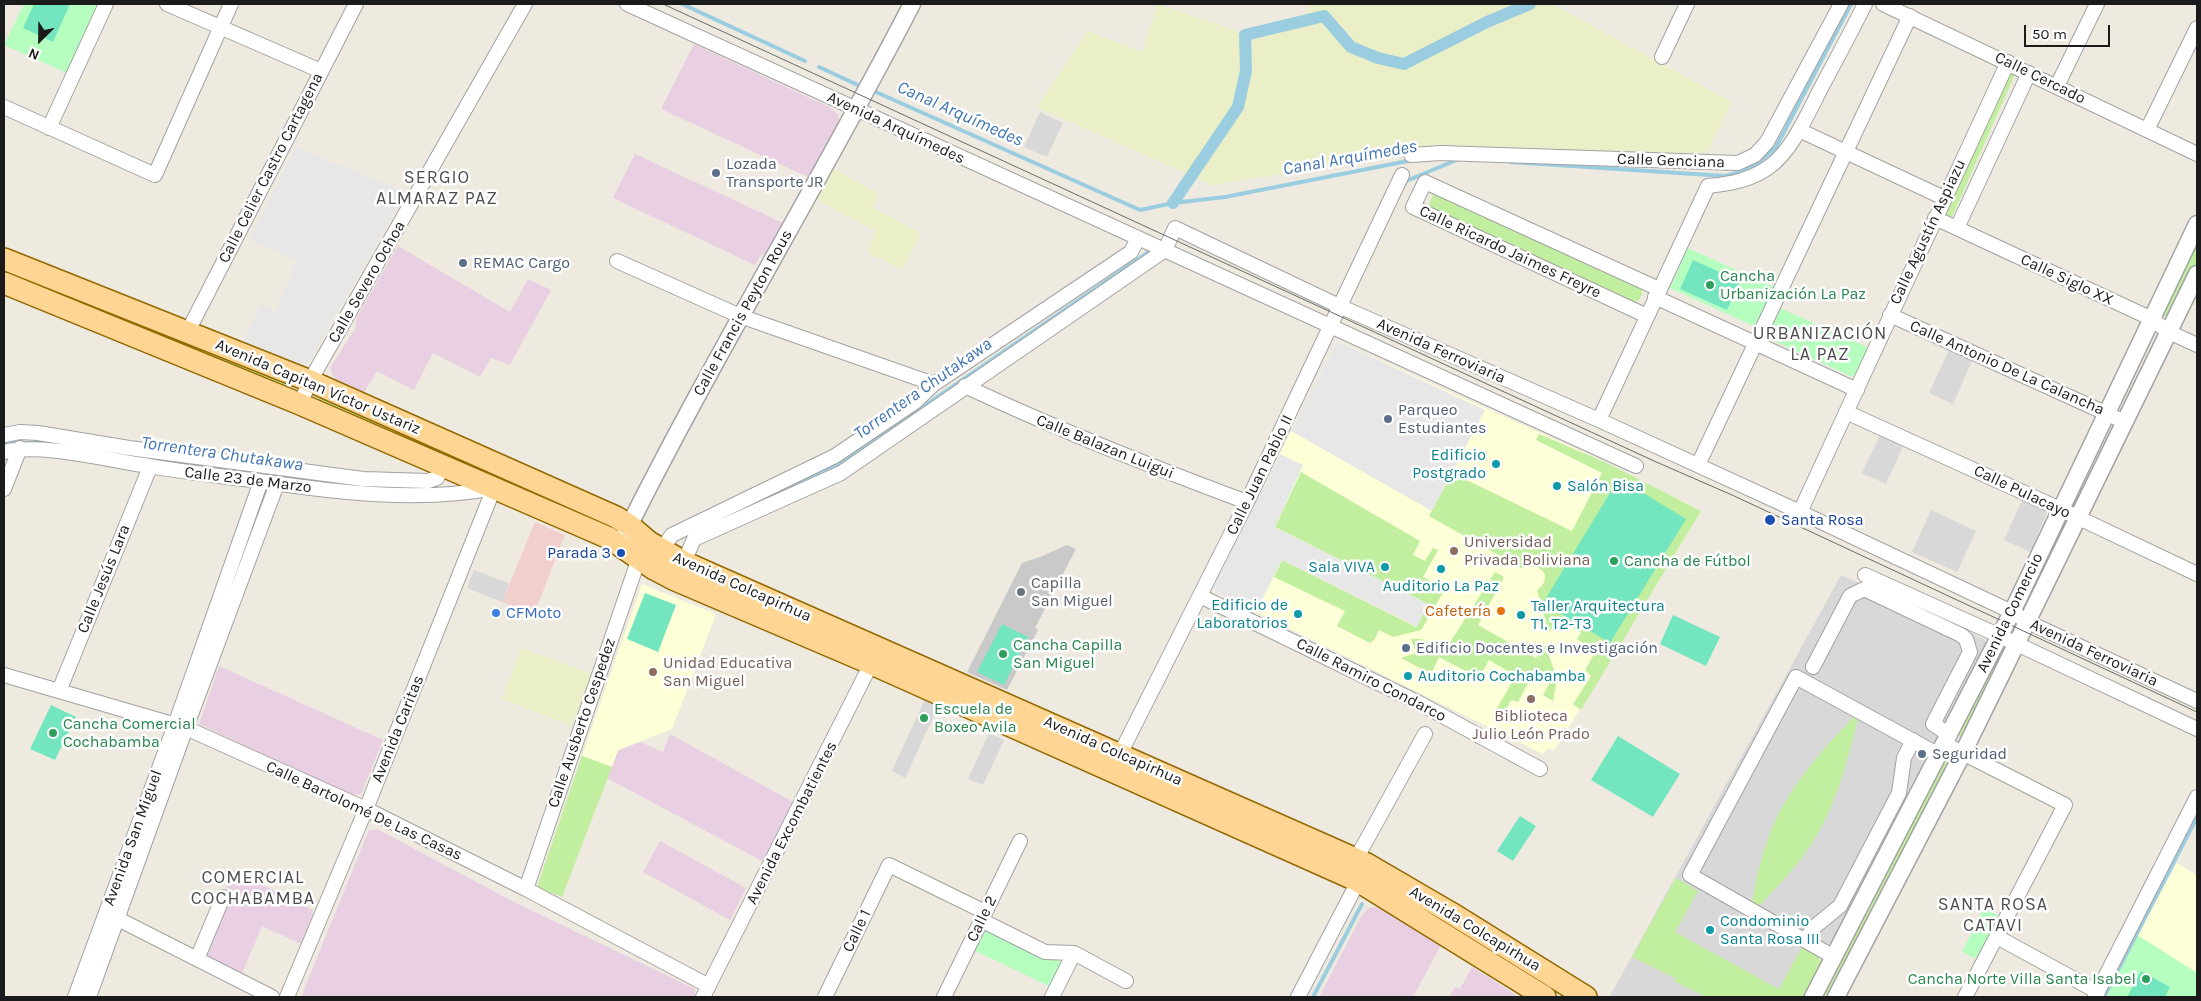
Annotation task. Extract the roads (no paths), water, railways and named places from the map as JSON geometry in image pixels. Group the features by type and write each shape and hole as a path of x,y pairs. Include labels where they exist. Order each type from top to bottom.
{"main road":[{"name":"Avenida Capitan Víctor Ustariz","path":"4,259 310,382 616,517 629,525"},
{"name":"Avenida Capitan Víctor Ustariz","path":"4,283 300,404 620,544"},
{"name":"Avenida Colcapirhua","path":"629,525 645,540 661,550 876,656 1360,868 1451,913 1586,997"},
{"name":"Avenida Colcapirhua","path":"620,544 673,579 876,656"},
{"name":"Avenida Colcapirhua","path":"1360,868 1545,997"}],"street":[{"path":"49,128 106,4"},
{"path":"167,4 321,71"},
{"path":"4,107 155,176 231,4"},
{"name":"Calle Celier Castro Cartagena","path":"187,332 356,4"},
{"name":"Calle Severo Ochoa","path":"300,404 310,382 525,4"},
{"name":"Avenida Arquímedes","path":"627,4 1165,250"},
{"name":"Calle Francis Peyton Rous","path":"620,544 740,316 857,110 869,83 912,4"},
{"path":"1662,57 1688,4"},
{"name":"Calle Genciana","path":"1411,155 1441,153 1738,163 1755,155 1767,142 1841,4"},
{"name":"Calle Genciana","path":"1657,293 1708,186 1731,184 1753,177 1770,167 1783,154 1799,130 1866,4"},
{"name":"Calle Cercado","path":"1883,4 2008,62 2197,154"},
{"path":"2057,86 2095,4"},
{"path":"1698,465 1754,342 1910,16"},
{"path":"2147,130 2197,28"},
{"name":"Calle Agustín Aspiazu","path":"1800,512 2008,62"},
{"name":"Calle Agustín Aspiazu","path":"1956,228 2029,73"},
{"path":"1799,130 1944,198"},
{"name":"Calle Juan Pablo II","path":"1115,762 1247,502 1402,175"},
{"name":"Calle Ricardo Jaimes Freyre","path":"1647,316 1413,207 1425,182 1657,293"},
{"name":"Calle Siglo XX","path":"1935,218 2150,318 2169,332 2197,345"},
{"name":"Avenida Comercio","path":"1813,997 1945,745 2012,612 2150,318 2197,224"},
{"name":"Avenida Ferroviaria","path":"1636,466 1165,250 1175,228 1339,306 1599,420 1800,512 2197,701"},
{"path":"661,550 672,534 835,456 914,402 934,384 1131,252 1138,238"},
{"path":"684,562 694,539 841,473 1165,250"},
{"path":"617,261 740,316 934,384"},
{"name":"Avenida Comercio","path":"1836,997 1963,753 2197,274"},
{"path":"1599,420 1657,293 1754,342 1857,390"},
{"name":"Calle Antonio De La Calancha","path":"1890,314 2125,422"},
{"name":"Calle Balazan Luigui","path":"965,386 1044,424 1111,452 1247,502"},
{"name":"Calle Pulacayo","path":"1846,412 2060,509 2197,574"},
{"path":"4,435 20,432 38,433 129,448 363,479 428,481 437,478 444,466"},
{"path":"4,489 20,448"},
{"name":"Calle 23 de Marzo","path":"4,452 20,448 44,450 150,467 360,494 464,494 494,488"},
{"name":"Calle Jesús Lara","path":"59,691 150,467"},
{"name":"Avenida San Miguel","path":"89,997 118,919 261,482"},
{"name":"Avenida San Miguel","path":"75,997 277,484"},
{"name":"Avenida Caritas","path":"287,997 366,809 494,488"},
{"name":"Calle Ausberto Cespedez","path":"526,889 639,558"},
{"name":"Avenida Ferroviaria","path":"1865,575 2197,729"},
{"path":"1812,667 1850,596 1864,588 1961,635 1966,640 1970,652 1933,724 1945,745"},
{"name":"Calle Ramiro Condarco","path":"1200,596 1419,703 1540,769"},
{"name":"Avenida Excombatientes","path":"706,992 876,656"},
{"name":"Calle Bartolomé De Las Casas","path":"4,675 180,727 366,809 526,889 706,992"},
{"path":"1834,957 1690,875 1796,677 1913,740 1945,745 2065,805 1965,997"},
{"path":"1298,997 1425,734"},
{"path":"1806,940 1813,928 1840,906 1845,897 1899,794 1904,758 1913,740"},
{"path":"1997,937 2097,994 2197,797"},
{"name":"Calle 2","path":"944,997 1020,841"},
{"name":"Calle 1","path":"825,997 889,865 983,916"},
{"path":"197,959 223,897"},
{"path":"983,916 1045,952 1074,953 1126,981"},
{"path":"118,919 272,997"},
{"path":"1052,997 1074,953"}],"waterway":[{"name":"Canal Arquímedes","path":"682,4 805,61"},
{"path":"1173,203 1238,107 1246,71 1245,35 1324,16 1351,47 1378,58 1404,64 1487,22 1530,4"},
{"name":"Canal Arquímedes","path":"1510,162 1725,176 1747,169 1759,162 1776,147 1851,4"},
{"name":"Canal Arquímedes","path":"819,67 860,86"},
{"name":"Canal Arquímedes","path":"876,92 1140,210 1173,203 1225,197 1413,160"},
{"path":"1405,184 1406,181 1459,159"},
{"name":"Torrentera Chutakawa","path":"726,516 840,464 1146,254 1152,247"},
{"name":"Torrentera Chutakawa","path":"4,443 39,443"},
{"name":"Torrentera Chutakawa","path":"142,458 229,470"},
{"name":"Torrentera Chutakawa","path":"286,478 364,486 386,486"},
{"name":"Torrentera Chutakawa","path":"428,487 436,487"},
{"path":"2104,997 2197,817"},
{"path":"1313,997 1362,904"}],"tram line":[{"path":"663,4 1654,461 1732,495 2197,712"}],"place":[{"name":"Lozada Transporte JR","path":"716,173"},
{"name":"REMAC Cargo","path":"463,263"},
{"name":"Cancha Urbanización La Paz","path":"1710,285"},
{"name":"Parqueo Estudiantes","path":"1388,419"},
{"name":"Edificio Postgrado","path":"1496,464"},
{"name":"Salón Bisa","path":"1557,486"},
{"name":"Santa Rosa","path":"1770,520"},
{"name":"Universidad Privada Boliviana","path":"1454,551"},
{"name":"Parada 3","path":"621,553"},
{"name":"Cancha de Fútbol","path":"1614,561"},
{"name":"Sala VIVA","path":"1385,567"},
{"name":"Auditorio La Paz","path":"1441,569"},
{"name":"Capilla San Miguel","path":"1021,592"},
{"name":"Cafetería","path":"1501,611"},
{"name":"CFMoto","path":"496,613"},
{"name":"Edificio de Laboratorios","path":"1298,614"},
{"name":"Taller Arquitectura T1, T2-T3","path":"1521,615"},
{"name":"Edificio Docentes e Investigación","path":"1406,648"},
{"name":"Cancha Capilla San Miguel","path":"1003,654"},
{"name":"Unidad Educativa San Miguel","path":"653,672"},
{"name":"Auditorio Cochabamba","path":"1408,676"},
{"name":"Biblioteca Julio León Prado","path":"1531,699"},
{"name":"Escuela de Boxeo Avila","path":"924,718"},
{"name":"Cancha Comercial Cochabamba","path":"53,733"},
{"name":"Seguridad","path":"1922,754"},
{"name":"Condominio Santa Rosa III","path":"1710,930"},
{"name":"Cancha Norte Villa Santa Isabel","path":"2146,979"}],"district":[{"name":"SERGIO ALMARAZ PAZ","path":"437,188"},
{"name":"URBANIZACIÓN LA PAZ","path":"1820,344"},
{"name":"COMERCIAL COCHABAMBA","path":"253,888"},
{"name":"SANTA ROSA CATAVI","path":"1993,915"}]}
